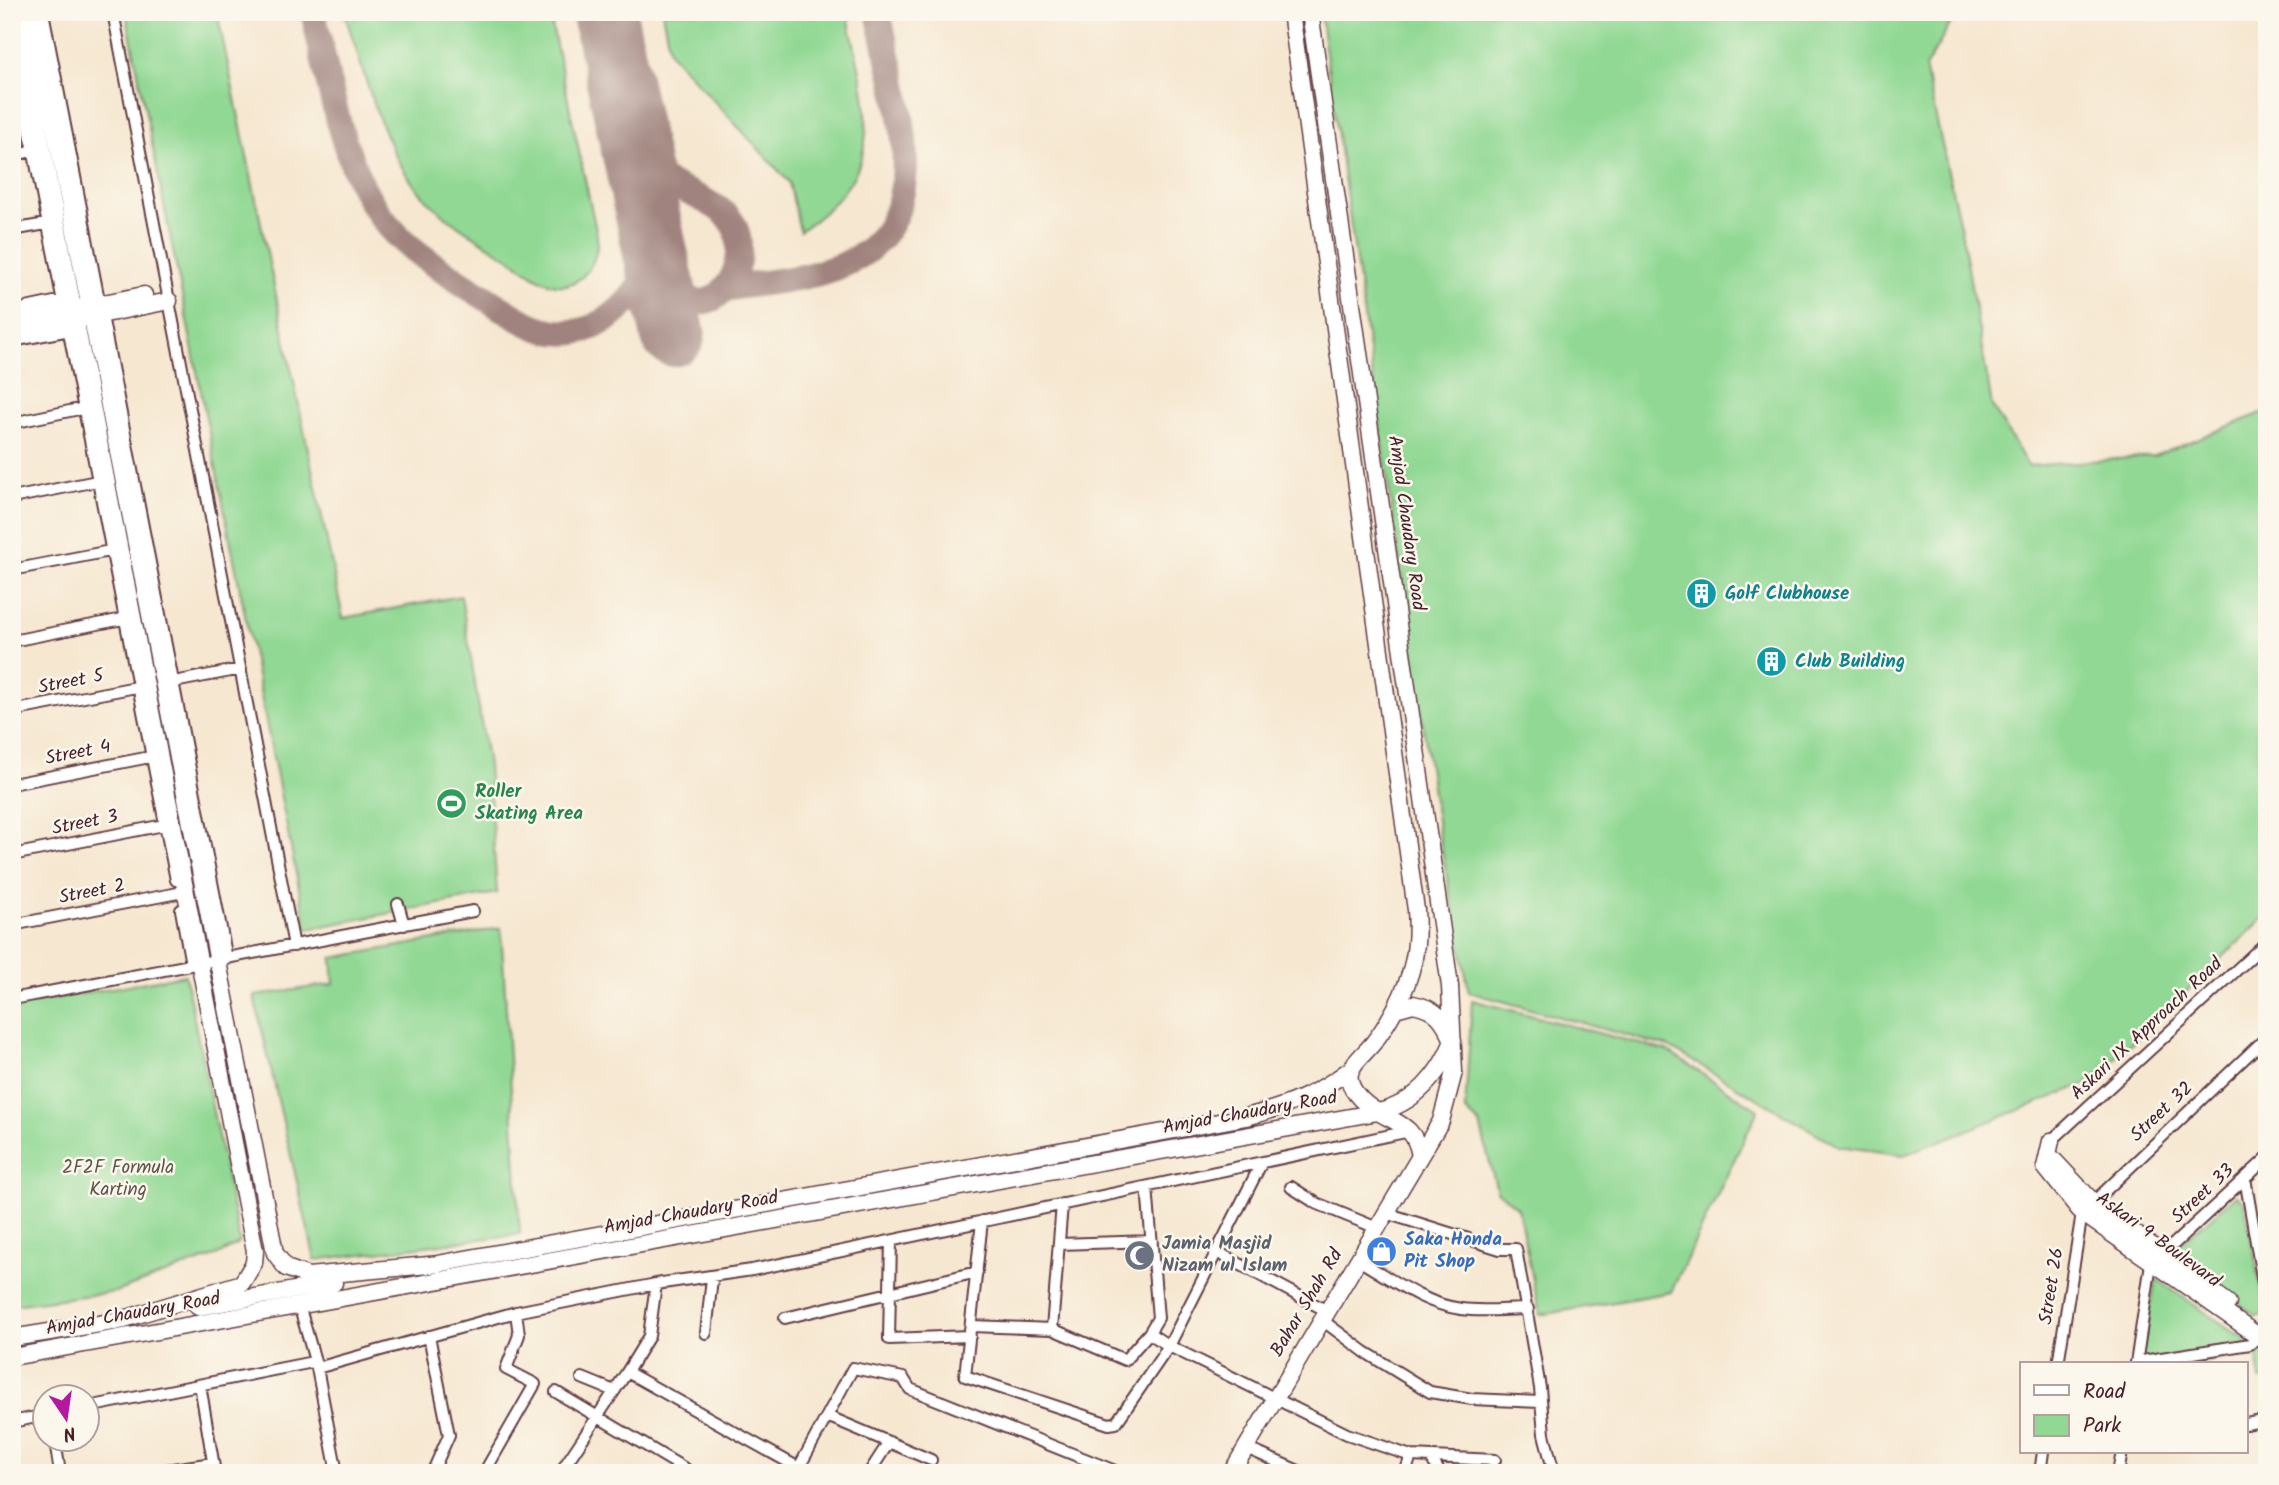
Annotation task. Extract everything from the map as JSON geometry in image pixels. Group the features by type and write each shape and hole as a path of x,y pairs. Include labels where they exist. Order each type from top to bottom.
{"main road":[{"path":"16,12 222,960 275,1253 279,1261 295,1274 308,1276 440,1264"},
{"path":"32,12 196,963 255,1251 254,1263 242,1283 114,1322"},
{"path":"1291,12 1418,936 1415,962 1395,1009 1377,1038 1352,1068 1350,1076 1355,1092 1368,1106 1410,1130 1417,1140 1420,1156"},
{"name":"Amjad Chaudary Road","path":"1310,12 1450,986 1454,1072 1441,1121 1420,1156"},
{"path":"12,321 82,312 168,296"},
{"path":"12,333 82,312"},
{"path":"1378,1112 1398,1106 1423,1088 1439,1069 1453,1041 1440,1016 1429,1007 1413,1004 1395,1009"},
{"name":"Amjad Chaudary Road","path":"12,1338 440,1264 1246,1117 1289,1106 1309,1097 1352,1068"},
{"name":"Amjad Chaudary Road","path":"12,1359 1378,1112"},
{"name":"Askari 9 Boulevard","path":"2050,1148 2045,1167 2087,1207 2264,1333"},
{"name":"Bahar Shah Rd","path":"1231,1473 1420,1156"}],"street":[{"path":"43,12 82,312 84,408 150,757 196,963"},
{"path":"113,12 294,946"},
{"path":"12,41 16,83 33,151 46,224 82,312 174,682 222,960"},
{"path":"12,155 33,151"},
{"path":"12,230 46,224"},
{"path":"12,310 82,312"},
{"path":"12,341 82,312"},
{"path":"12,423 84,408"},
{"path":"12,498 97,481"},
{"path":"12,570 110,551"},
{"path":"12,641 123,619"},
{"path":"174,682 241,669"},
{"name":"Street 5","path":"12,711 136,687"},
{"name":"Street 4","path":"12,784 150,757"},
{"name":"Street 3","path":"12,855 164,825"},
{"name":"Street 2","path":"12,925 178,892"},
{"path":"398,904 404,925"},
{"path":"12,999 473,911"},
{"name":"Askari IX Approach Road","path":"2050,1148 2267,942"},
{"name":"Street 32","path":"2087,1207 2267,1037"},
{"path":"102,1404 315,1365 516,1312 656,1284 712,1278 1261,1164 1410,1130"},
{"name":"Street 33","path":"2157,1259 2267,1158"},
{"path":"982,1221 965,1376 1109,1424 1116,1423 1123,1417 1169,1346 1261,1164"},
{"path":"2245,1178 2267,1306"},
{"path":"891,1241 889,1339 970,1331 1052,1329 1125,1360 1158,1318 1147,1187"},
{"path":"1291,1187 1317,1203 1500,1249 1516,1249 1528,1309 1544,1434 1554,1473"},
{"path":"1052,1329 1062,1204"},
{"name":"Street 26","path":"2057,1362 2087,1207"},
{"path":"1059,1244 1152,1241"},
{"path":"1217,1252 1324,1316 1365,1352 1430,1392 1472,1399 1541,1402"},
{"path":"2136,1362 2157,1259"},
{"path":"1358,1260 1424,1298 1443,1305 1462,1309 1528,1309"},
{"path":"785,1318 977,1272"},
{"path":"706,1333 712,1278"},
{"path":"560,1473 649,1336 653,1324 656,1284"},
{"path":"299,1305 315,1365 337,1473"},
{"path":"484,1473 535,1384 506,1369 519,1335 516,1312"},
{"path":"1149,1332 1169,1346 1347,1434 1411,1455 1495,1460"},
{"path":"2142,1362 2250,1344 2264,1333"},
{"path":"429,1336 449,1435 432,1473"},
{"path":"626,1372 797,1470 853,1368 903,1378 909,1389 1120,1473"},
{"path":"582,1378 614,1391"},
{"path":"146,1473 214,1468 200,1385"},
{"path":"556,1392 692,1473"},
{"path":"827,1416 931,1460"},
{"path":"12,1422 32,1418"},
{"path":"2248,1424 2267,1420"},
{"path":"869,1473 889,1442"},
{"path":"1246,1448 1303,1473"},
{"path":"57,1454 60,1473"},
{"path":"2040,1473 2043,1454"},
{"path":"2118,1473 2122,1454"},
{"path":"1405,1473 1411,1455"},
{"path":"1431,1458 1440,1473"}],"green space":[{"path":"126,12 217,12 343,618 461,596 488,765 497,893 307,929"},
{"path":"344,12 549,12 597,235 592,264 580,279 562,285 540,280 459,226 424,197 402,167 381,124"},
{"path":"662,12 847,12 865,106 866,134 861,159 849,184 830,207 800,231 789,182 670,53"},
{"path":"1320,12 1957,12 1925,68 1963,239 1992,406 2028,466 2154,456 2267,411 2267,915 2091,1082 1904,1155 1838,1146 1669,1047 1469,992 1439,835"},
{"path":"501,928 520,1234 315,1260 254,996 334,984 332,958"},
{"name":"2F2F Formula Karting","path":"185,975 240,1243 218,1255 115,1292 12,1305 12,1006"},
{"path":"1472,1000 1667,1051 1758,1110 1671,1292 1540,1315 1518,1208 1497,1191 1480,1124 1465,1110"},
{"path":"2236,1195 2244,1202 2266,1313 2256,1316 2177,1259 2175,1249"},
{"path":"2156,1279 2267,1354 2267,1379 2261,1380 2256,1352 2207,1362 2140,1362"}],"taxiway":[{"path":"313,12 335,111 361,183 382,218 428,261 527,323 549,331 570,333 588,329 621,308 646,276 656,257"},
{"path":"724,289 801,277 845,264 875,244 894,217 903,186 905,151 901,115 878,12"},
{"path":"635,156 641,168 651,175 723,212 734,225 739,240 739,257 726,287 716,297 703,302 689,299 679,291 656,257"}],"runway":[{"path":"604,12 673,334"}],"place":[{"name":"Golf Clubhouse","path":"1702,594"},
{"name":"Club Building","path":"1772,662"},
{"name":"Roller Skating Area","path":"452,803"},
{"name":"Saka Honda Pit Shop","path":"1381,1251"},
{"name":"Jamia Masjid Nizam ul Islam","path":"1139,1255"}]}
